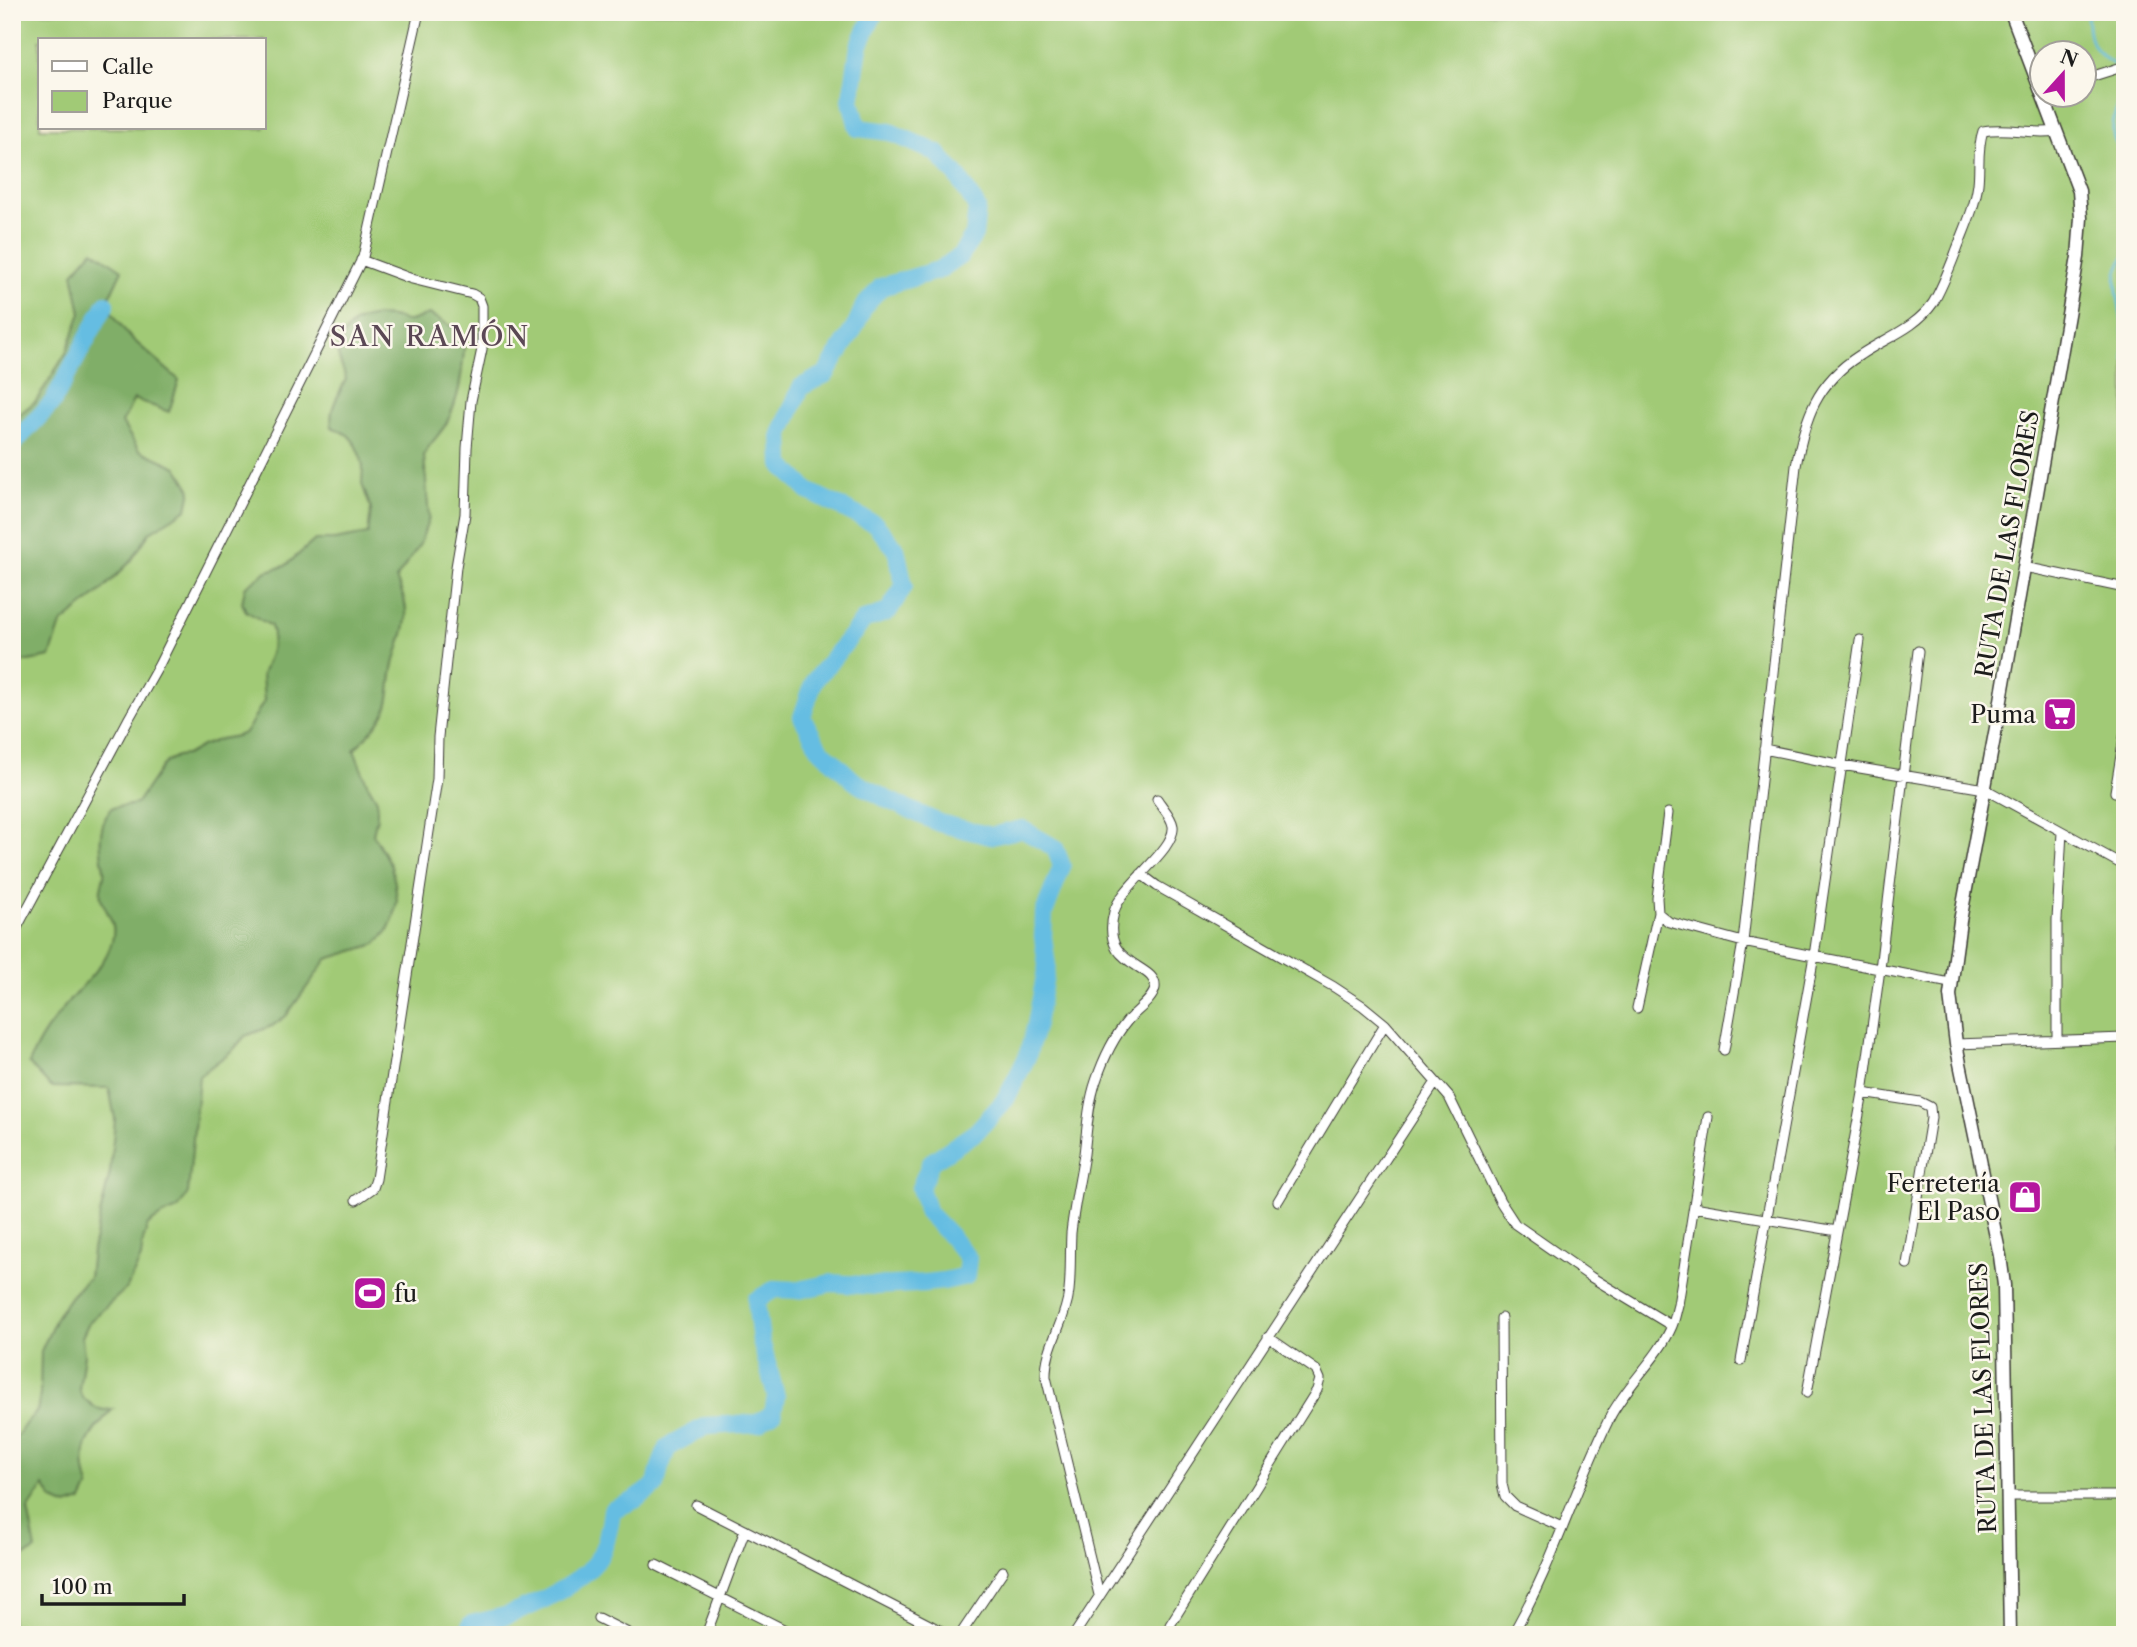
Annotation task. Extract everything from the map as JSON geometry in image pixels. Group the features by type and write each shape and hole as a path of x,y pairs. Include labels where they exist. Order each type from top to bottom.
{"main road":[{"name":"RUTA DE LAS FLORES","path":"2011,12 2028,57"},
{"name":"RUTA DE LAS FLORES","path":"2010,1635 2004,1285 1956,1044 1950,983 2078,257 2081,218 2079,191 2047,108"}],"street":[{"path":"12,937 159,666 361,260 419,12"},
{"path":"2098,75 2125,66"},
{"path":"1724,1050 1743,942 1802,432 1815,401 1830,380 1859,355 1901,333 1932,304 1974,204 1983,131 2056,131"},
{"path":"356,1200 373,1188 376,1179 437,779 438,737 456,567 465,514 471,401 482,349 482,306 479,298 412,279 361,260"},
{"path":"2024,566 2125,588"},
{"path":"1741,1362 1814,956 1860,640"},
{"path":"1807,1393 1863,1093 1918,651"},
{"path":"2115,792 2125,731"},
{"path":"1764,749 1985,789 2125,866"},
{"path":"1099,1595 1046,1377 1045,1363 1063,1319 1069,1293 1073,1222 1085,1131 1095,1083 1106,1055 1128,1021 1153,994 1156,986 1148,972 1120,954 1113,939 1112,925 1115,909 1125,892 1168,843 1174,829 1173,822 1157,799"},
{"path":"1637,1007 1658,913 1657,898 1668,813"},
{"path":"2057,1040 2057,920 2062,832"},
{"path":"1141,874 1157,886 1334,987 1385,1024 1449,1097 1500,1201 1515,1224 1591,1277 1672,1326"},
{"path":"1658,913 1669,922 1743,942 1950,983"},
{"path":"1278,1201 1385,1024"},
{"path":"1956,1044 2125,1038"},
{"path":"1074,1635 1436,1082"},
{"path":"1863,1093 1920,1102 1930,1107 1931,1118 1907,1264"},
{"path":"1513,1635 1532,1602 1609,1418 1672,1326 1678,1305 1708,1117"},
{"path":"1694,1207 1837,1231"},
{"path":"1500,1318 1502,1484 1506,1496 1515,1506 1562,1527"},
{"path":"1170,1625 1317,1390 1320,1380 1315,1370 1268,1337"},
{"path":"2009,1496 2125,1496"},
{"path":"696,1505 949,1635"},
{"path":"706,1635 744,1530"},
{"path":"656,1565 795,1635"},
{"path":"960,1635 1003,1571"},
{"path":"598,1618 632,1635"}],"green space":[{"path":"12,12 2125,12 2125,1635 12,1635"},
{"path":"93,250 122,270 106,304 129,336 179,380 169,412 134,399 122,423 139,450 177,467 191,490 187,509 150,532 131,561 102,590 61,624 50,657 12,664 12,420 36,401 66,353 81,313 73,273"},
{"path":"429,314 453,327 465,340 460,383 446,424 424,455 429,518 420,544 396,579 406,606 406,617 388,703 379,722 354,750 377,800 373,834 391,866 397,900 394,917 387,932 376,944 327,959 286,1016 272,1026 245,1036 234,1049 199,1076 188,1193 178,1209 148,1225 141,1258 127,1288 89,1322 82,1337 84,1355 79,1389 82,1397 96,1408 113,1409 91,1435 87,1444 84,1462 89,1486 82,1501 67,1506 53,1500 44,1486 28,1510 36,1550 12,1563 12,1444 37,1411 41,1351 57,1316 89,1277 92,1250 110,1172 115,1119 109,1088 51,1087 29,1064 46,1031 100,966 112,941 113,924 100,894 104,871 101,839 105,820 111,808 136,804 169,760 220,739 246,732 264,701 262,675 271,651 273,634 271,626 246,611 242,603 245,587 267,571 285,566 315,540 334,540 368,534 371,509 362,484 361,458 354,442 348,435 332,427 331,420 337,396 346,379 338,355 341,340 347,329 359,320 389,317 408,321"}],"waterway":[{"path":"466,1635 471,1624 531,1606 583,1575 599,1557 604,1546 612,1510 635,1500 656,1485 668,1447 706,1426 758,1423 773,1413 776,1396 761,1341 756,1300 775,1289 799,1290 831,1283 876,1286 915,1284 966,1276 968,1258 928,1213 920,1188 931,1162 976,1132 1006,1099 1027,1057 1036,1024 1047,966 1043,937 1044,913 1062,866 1055,848 1022,829 991,836 939,823 888,800 854,781 819,748 802,717 814,681 864,620 888,612 904,586 896,549 875,524 808,491 782,465 781,434 801,387 826,374 856,325 864,306 881,287 939,270 960,256 974,235 977,208 959,178 937,153 890,132 858,128 851,101 859,46 875,12"},
{"path":"2087,12 2092,42 2099,54 2113,64"},
{"path":"2122,74 2113,134 2125,155"},
{"path":"2125,256 2116,278 2125,359"},
{"path":"12,445 52,403 106,304"}],"place":[{"name":"Puma","path":"2060,714"},
{"name":"Ferretería El Paso","path":"2025,1197"},
{"name":"fu","path":"370,1293"}],"district":[{"name":"SAN RAMÓN","path":"430,336"}]}
